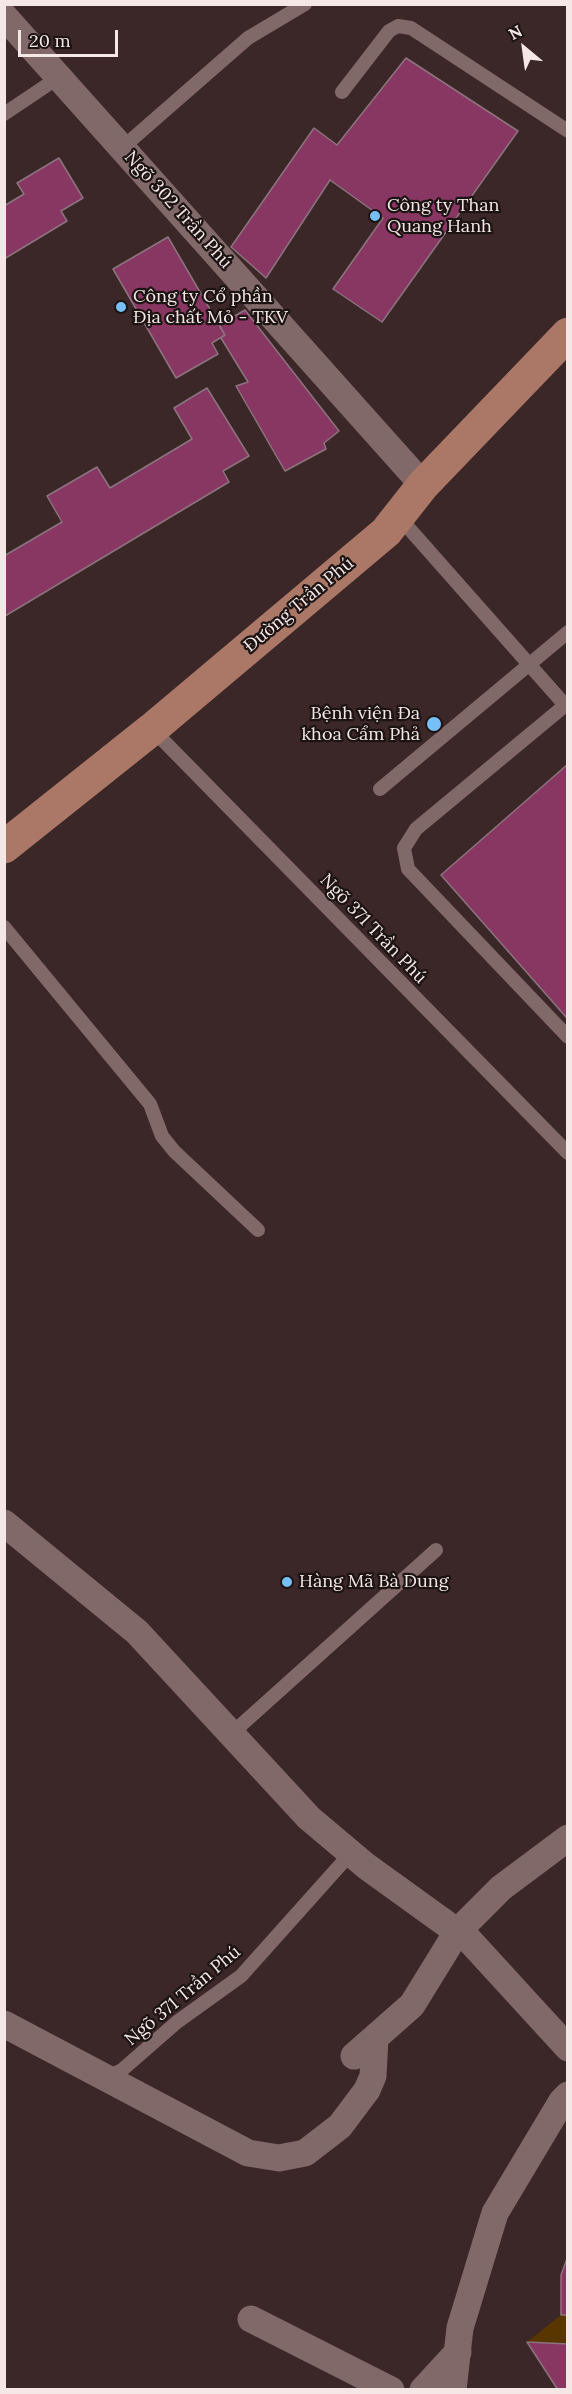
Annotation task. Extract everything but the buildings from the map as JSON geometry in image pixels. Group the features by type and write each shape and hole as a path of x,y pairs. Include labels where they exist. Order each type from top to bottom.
{"main road":[{"name":"Đường Trần Phú","path":"4,847 152,729 386,532 423,485 567,334"}],"street":[{"name":"Ngõ 302 Trần Phú","path":"4,16 423,485"},
{"path":"4,1523 137,1632 309,1818 351,1853 470,1941 567,2048"},
{"path":"354,2056 412,2005 457,1932 501,1888 567,1838"},
{"path":"4,2024 104,2079 248,2153 279,2158 305,2154 340,2126 367,2090 373,2076 375,2038"},
{"path":"453,2390 460,2328 495,2213 567,2095"},
{"path":"251,2319 391,2390"},
{"path":"423,2390 458,2352"}],"lane":[{"path":"122,147 248,38 305,4"},
{"path":"342,92 389,31 398,26 411,28 567,131"},
{"path":"4,114 59,77"},
{"path":"398,516 566,704 416,829 404,848 408,869 567,1037"},
{"path":"380,789 567,632"},
{"name":"Ngõ 371 Trần Phú","path":"152,729 567,1153"},
{"path":"4,927 150,1104 162,1136 174,1151 258,1230"},
{"path":"231,1735 435,1550"},
{"name":"Ngõ 371 Trần Phú","path":"104,2079 122,2070 177,2022 241,1976 351,1853"}],"shaded area":[{"path":"567,2256 567,2389 558,2389 527,2342 561,2315 561,2275"}],"place":[{"name":"Công ty Than Quang Hanh","path":"375,216"},
{"name":"Công ty Cổ phần Địa chất Mỏ - TKV","path":"121,307"},
{"name":"Bệnh viện Đa khoa Cẩm Phả","path":"434,724"},
{"name":"Hàng Mã Bà Dung","path":"287,1582"}]}
